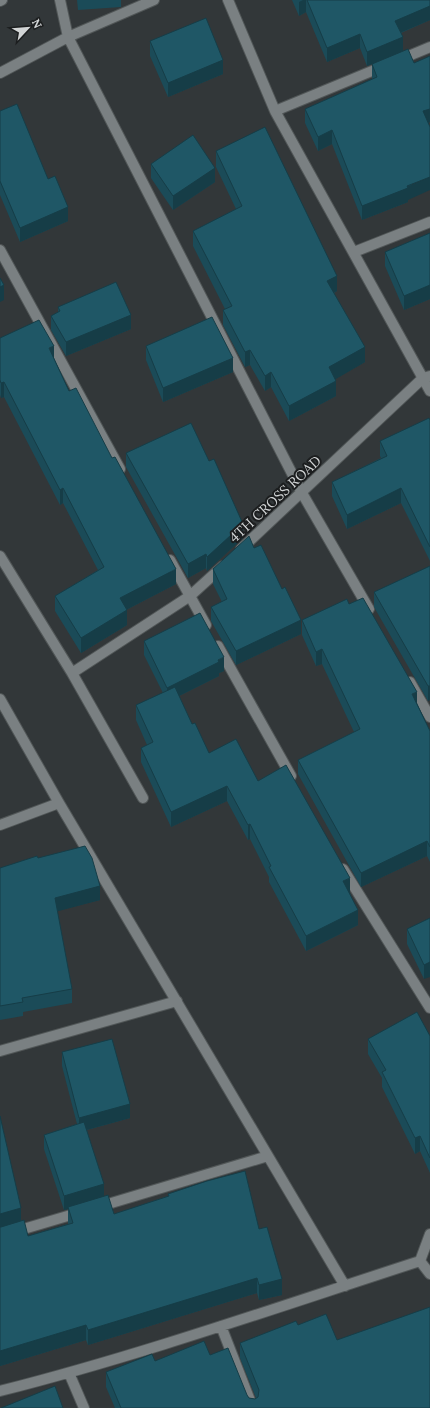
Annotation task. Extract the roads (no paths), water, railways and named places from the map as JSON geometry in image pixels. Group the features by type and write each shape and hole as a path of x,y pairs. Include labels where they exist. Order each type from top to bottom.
{"street":[{"path":"60,0 68,37 302,493 372,615"},
{"path":"0,73 68,37 154,0"},
{"path":"228,0 275,111 354,252 427,377 430,391"},
{"path":"275,111 430,47"},
{"path":"354,252 430,222"},
{"path":"0,250 125,478"},
{"name":"4TH CROSS ROAD","path":"72,673 190,596 427,377"},
{"path":"167,555 295,782"},
{"path":"0,556 72,673 143,798"},
{"path":"407,676 430,717"},
{"path":"0,699 59,803 345,1286"},
{"path":"0,825 59,803"},
{"path":"337,858 430,1008"},
{"path":"0,1050 177,1001"},
{"path":"0,1236 268,1156"},
{"path":"420,1261 430,1234"},
{"path":"0,1391 69,1374 420,1261"},
{"path":"420,1261 430,1274"},
{"path":"221,1326 253,1408"},
{"path":"69,1374 84,1408"}]}
